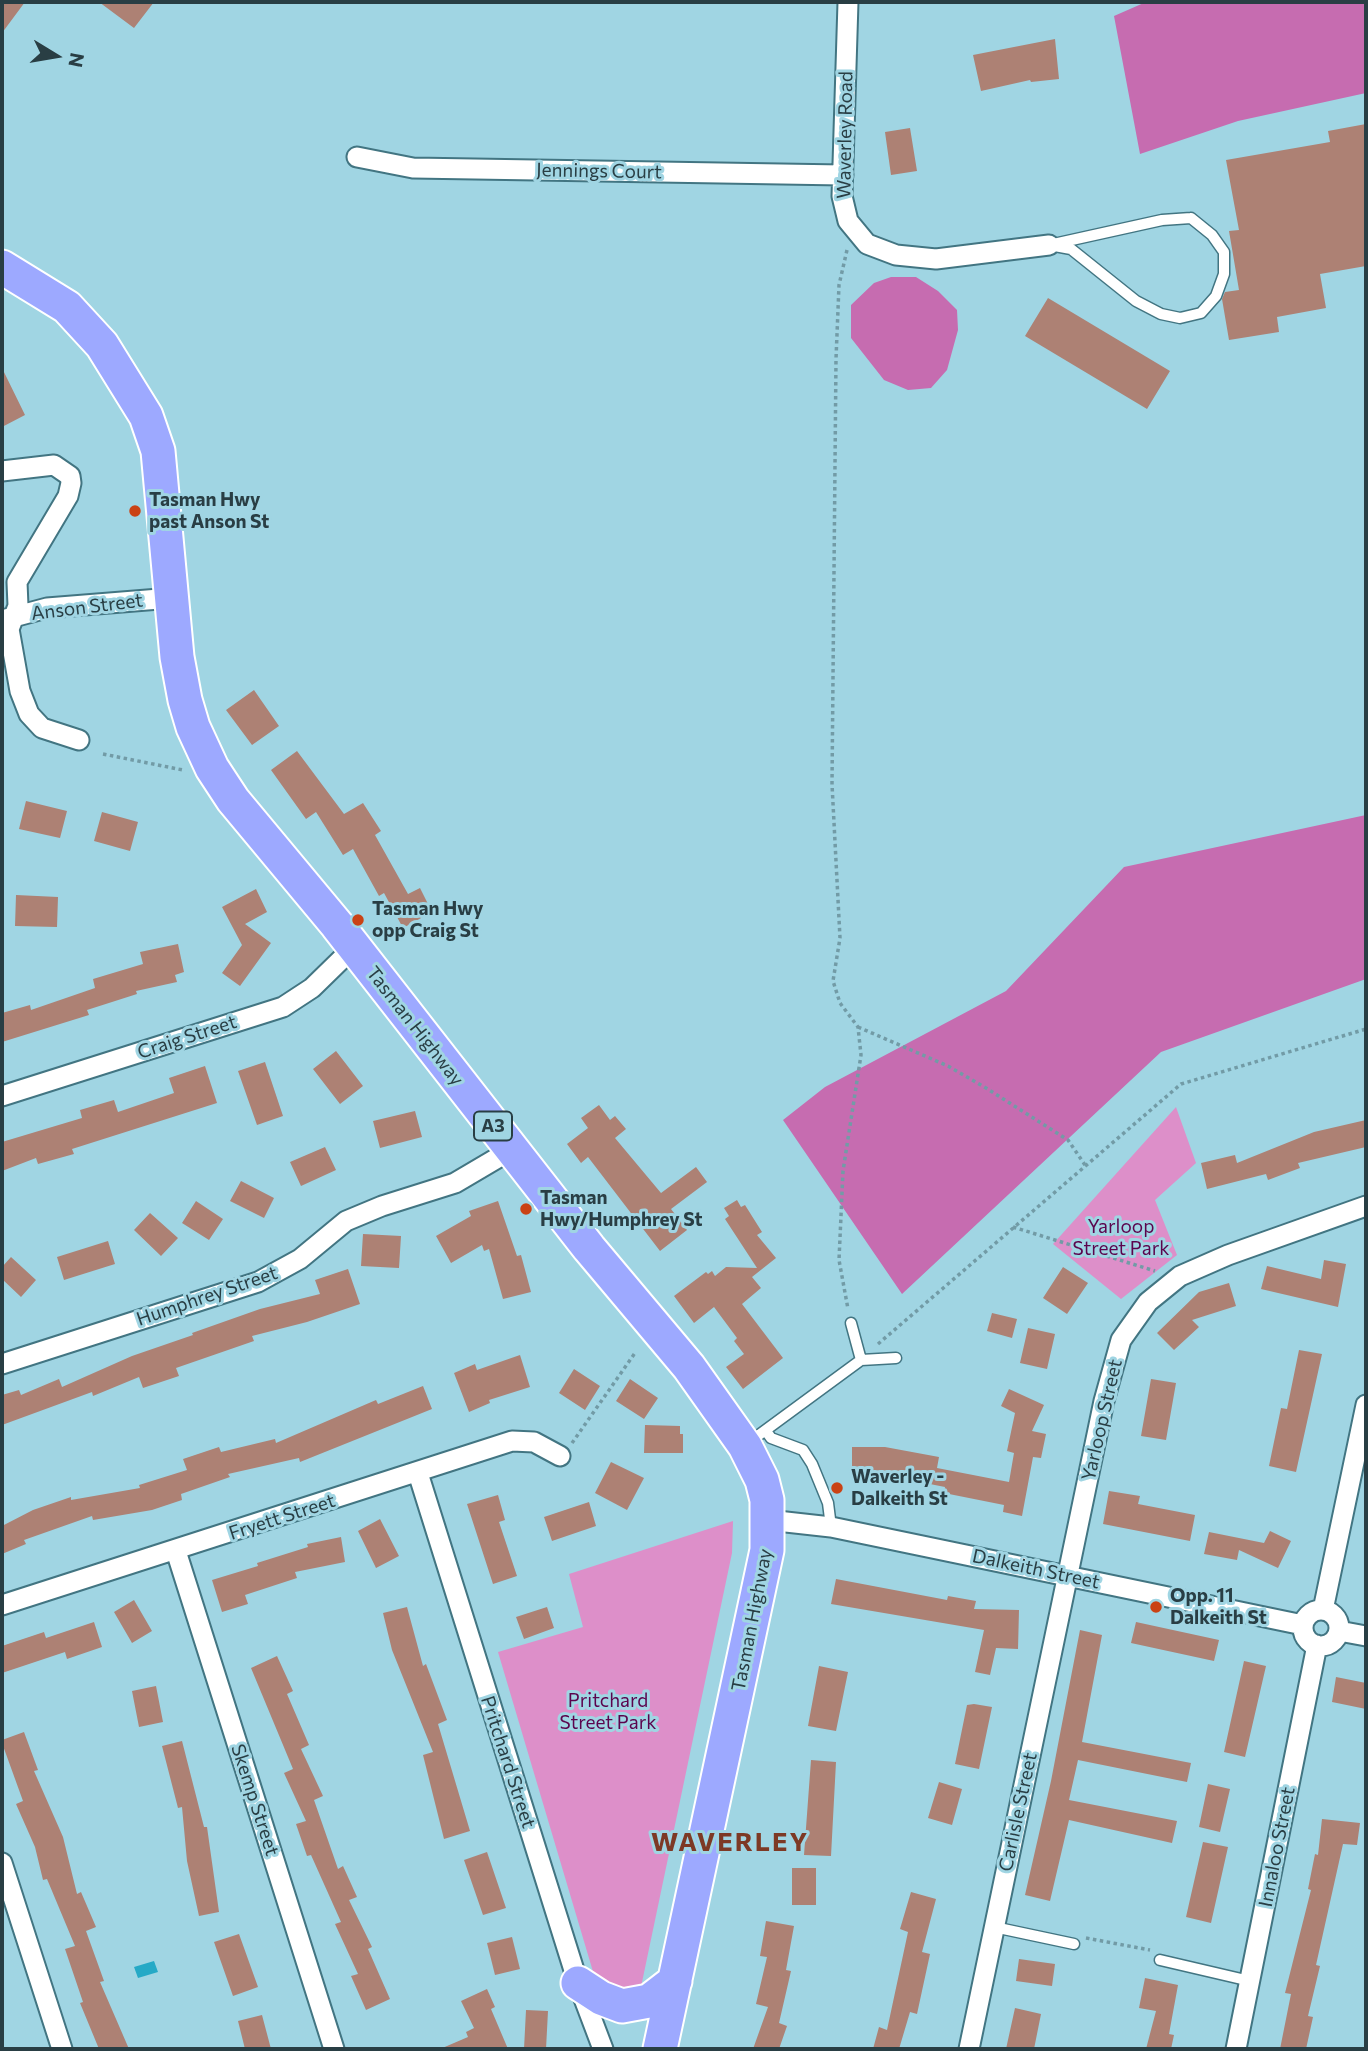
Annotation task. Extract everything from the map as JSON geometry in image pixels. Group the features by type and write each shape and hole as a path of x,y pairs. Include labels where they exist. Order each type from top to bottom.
{"highway":[{"name":"Tasman Highway","path":"2,267 67,307 102,345 126,379 146,416 158,451 185,701 206,758 233,800 354,947 511,1150 689,1367 755,1438 768,1521 767,1550 660,2049"},
{"path":"578,1983 601,1998 622,2006 649,2000 675,1981"}],"street":[{"name":"Waverley Road","path":"848,2 842,196 848,221 858,234"},
{"name":"Jennings Court","path":"356,157 413,168 842,175"},
{"path":"858,234 867,244 896,255 936,259 1049,245"},
{"path":"2,471 54,465 66,470 71,483 68,496 21,573 8,619 20,691 29,714 42,729 79,740"},
{"name":"Anson Street","path":"8,619 47,608 172,598"},
{"name":"Craig Street","path":"2,1096 283,1007 312,988 354,947"},
{"name":"Humphrey Street","path":"2,1364 258,1282 300,1259 346,1221 455,1182 511,1150"},
{"name":"Yarloop Street","path":"1068,1576 1111,1368 1121,1340 1142,1310 1164,1288 1199,1266 1366,1206"},
{"path":"1323,1610 1366,1405"},
{"name":"Fryett Street","path":"2,1605 418,1474 512,1441 534,1442 560,1456"},
{"name":"Pritchard Street","path":"418,1474 578,1983 603,2049"},
{"name":"Dalkeith Street","path":"768,1521 831,1527 1303,1625"},
{"name":"Skemp Street","path":"176,1551 334,2049"},
{"name":"Carlisle Street","path":"969,2049 1068,1576"},
{"path":"1323,1610 1334,1615 1339,1631 1334,1641 1317,1646 1307,1639 1303,1625 1311,1612 1323,1610"},
{"path":"1339,1631 1366,1636"},
{"name":"Innaloo Street","path":"1236,2049 1317,1646"},
{"path":"2,1863 62,2049"}],"lane":[{"path":"1191,218 1212,235 1224,252 1224,274 1216,296 1201,313 1180,318 1161,314 1136,301 1071,249 1049,245 1161,220 1191,218"},
{"path":"851,1323 861,1360"},
{"path":"755,1438 861,1360 896,1358"},
{"path":"755,1438 771,1438 803,1450 812,1464 828,1503 831,1527"},
{"path":"994,1927 1075,1940"},
{"path":"1160,1960 1250,1980"}],"path":[{"path":"858,234 845,254 839,285 832,784 840,938 833,981 840,1003 858,1027 948,1066 986,1088 1068,1140 1085,1165"},
{"path":"103,754 186,771"},
{"path":"851,1323 839,1260 843,1171 861,1055 858,1027"},
{"path":"861,1360 1181,1084 1366,1029"},
{"path":"1013,1227 1152,1269 1159,1275"},
{"path":"560,1456 579,1435 635,1353"},
{"path":"1075,1940 1153,1951"}],"green space":[{"name":"Yarloop Street Park","path":"1176,1107 1196,1163 1155,1200 1177,1255 1121,1299 1053,1244"},
{"name":"Pritchard Street Park","path":"733,1521 732,1553 641,1987 626,1993 594,1975 498,1652 583,1627 569,1574"}],"shaded area":[{"path":"1146,2 1366,2 1366,93 1238,121 1140,154 1114,16"},
{"path":"891,277 916,277 938,291 957,310 958,330 947,370 931,388 908,390 884,380 851,338 851,305 874,283"},
{"path":"1366,815 1366,979 1161,1052 902,1294 783,1120 825,1087 1006,991 1124,867"}],"water":[{"path":"154,1961 158,1972 138,1978 134,1967"}],"building":[{"path":"2,2 25,2 2,33"},
{"path":"99,2 154,2 134,28"},
{"path":"1055,39 1059,79 1030,80 981,91 973,55"},
{"path":"1366,124 1366,266 1320,274 1326,308 1277,317 1279,332 1229,340 1222,299 1225,292 1239,290 1229,231 1239,230 1226,160 1330,142 1328,131"},
{"path":"910,128 917,171 891,175 885,132"},
{"path":"1048,298 1170,371 1147,409 1025,336"},
{"path":"2,368 25,415 2,427"},
{"path":"254,690 279,726 252,745 226,710"},
{"path":"297,751 344,814 363,803 381,831 375,835 408,894 420,888 432,912 403,928 384,893 379,896 353,849 343,855 316,812 306,819 271,770"},
{"path":"26,801 67,811 60,838 19,829"},
{"path":"102,812 138,822 130,851 94,841"},
{"path":"256,889 267,912 245,924 271,943 240,986 222,973 242,945 222,907"},
{"path":"16,895 58,897 57,927 15,926"},
{"path":"178,944 184,972 175,975 177,982 136,991 137,994 87,1010 89,1015 2,1042 2,1013 30,1005 31,1010 95,988 93,979 143,964 140,952"},
{"path":"336,1051 363,1086 340,1104 313,1069"},
{"path":"265,1062 283,1116 257,1125 238,1071"},
{"path":"205,1066 217,1103 72,1149 74,1154 38,1164 36,1158 2,1171 2,1142 82,1118 80,1110 114,1100 118,1112 174,1093 169,1078"},
{"path":"599,1105 610,1120 615,1116 626,1129 615,1138 661,1193 696,1167 707,1182 671,1209 687,1230 660,1251 588,1157 581,1163 567,1144 588,1128 581,1118"},
{"path":"415,1111 422,1137 380,1148 373,1121"},
{"path":"1366,1120 1366,1147 1298,1163 1300,1168 1268,1180 1266,1174 1207,1189 1201,1163 1235,1155 1237,1163 1314,1132"},
{"path":"325,1147 336,1170 301,1186 290,1162"},
{"path":"241,1181 274,1198 264,1218 230,1201"},
{"path":"737,1200 741,1207 745,1205 762,1232 757,1235 776,1258 752,1277 761,1288 742,1304 783,1358 743,1389 726,1367 744,1354 734,1341 737,1338 714,1307 694,1323 674,1296 706,1272 708,1274 712,1271 715,1276 726,1267 757,1268 725,1219 729,1216 724,1208"},
{"path":"196,1201 223,1219 209,1240 182,1223"},
{"path":"498,1201 517,1256 521,1255 531,1292 503,1299 489,1249 484,1251 482,1245 451,1263 436,1236 471,1216 469,1211"},
{"path":"150,1213 178,1238 161,1256 134,1230"},
{"path":"363,1234 401,1236 399,1268 361,1266"},
{"path":"108,1241 115,1264 64,1280 57,1257"},
{"path":"11,1257 36,1280 21,1297 2,1279 2,1267"},
{"path":"1324,1260 1346,1264 1338,1307 1261,1289 1267,1266 1321,1279"},
{"path":"1063,1267 1088,1283 1067,1314 1043,1298"},
{"path":"348,1269 360,1304 307,1322 252,1336 254,1341 176,1368 179,1376 143,1388 139,1377 93,1396 92,1392 2,1425 2,1395 19,1390 21,1395 59,1379 62,1387 132,1356 193,1335 192,1333 260,1309 320,1294 315,1280"},
{"path":"1229,1283 1236,1306 1192,1320 1199,1327 1174,1350 1157,1333 1199,1292"},
{"path":"992,1313 1017,1319 1012,1338 987,1331"},
{"path":"1028,1328 1055,1334 1047,1369 1020,1363"},
{"path":"1299,1350 1322,1354 1296,1472 1269,1466 1281,1408 1287,1409"},
{"path":"520,1355 530,1387 489,1400 490,1403 469,1412 454,1373 475,1364 477,1370"},
{"path":"574,1369 600,1386 585,1410 559,1393"},
{"path":"630,1379 658,1398 644,1419 616,1401"},
{"path":"1151,1379 1176,1383 1166,1440 1141,1436"},
{"path":"423,1386 432,1409 300,1462 299,1458 228,1474 230,1477 181,1494 182,1500 152,1510 93,1520 92,1516 24,1540 26,1544 2,1554 2,1526 33,1510 71,1497 71,1500 140,1488 139,1485 187,1470 183,1459 219,1447 221,1452 275,1439 276,1443 376,1400 378,1404"},
{"path":"1009,1389 1044,1405 1032,1431 1046,1434 1041,1458 1033,1457 1022,1516 1003,1512 1004,1505 944,1493 945,1487 879,1474 879,1479 852,1480 852,1447 885,1447 939,1457 937,1468 1009,1482 1014,1453 1007,1451 1015,1413 1001,1406"},
{"path":"645,1425 680,1426 683,1453 644,1453"},
{"path":"611,1462 644,1478 627,1510 595,1493"},
{"path":"1109,1491 1140,1496 1138,1504 1195,1515 1190,1541 1103,1524"},
{"path":"498,1495 505,1520 499,1522 517,1576 493,1584 467,1504"},
{"path":"589,1502 596,1526 552,1541 544,1517"},
{"path":"380,1519 399,1556 376,1568 358,1531"},
{"path":"1270,1531 1291,1541 1278,1568 1239,1550 1237,1560 1204,1554 1209,1532 1264,1543"},
{"path":"341,1537 345,1562 295,1572 297,1578 245,1595 248,1604 222,1612 212,1580 258,1566 257,1563 308,1547 307,1544"},
{"path":"836,1579 947,1600 948,1596 976,1601 974,1609 1019,1610 1018,1649 996,1648 990,1675 975,1672 984,1630 831,1604"},
{"path":"134,1600 152,1631 132,1643 114,1612"},
{"path":"407,1607 423,1666 426,1664 447,1720 438,1724 470,1831 444,1839 423,1755 433,1752 392,1650 383,1613"},
{"path":"547,1607 554,1628 524,1639 516,1617"},
{"path":"94,1622 102,1647 67,1659 65,1652 2,1673 2,1646 44,1632 46,1638"},
{"path":"1136,1622 1219,1640 1214,1661 1131,1643"},
{"path":"1080,1630 1102,1635 1082,1742 1191,1763 1187,1782 1078,1760 1069,1800 1177,1821 1172,1843 1069,1820 1050,1901 1025,1895 1051,1781"},
{"path":"277,1656 293,1691 287,1694 309,1745 301,1749 323,1796 314,1800 338,1869 343,1866 357,1897 349,1900 372,1947 368,1949 390,1999 366,2010 351,1976 358,1974 335,1924 341,1922 311,1855 307,1856 296,1824 306,1821 284,1773 293,1769 251,1668"},
{"path":"1244,1661 1266,1666 1245,1757 1224,1752"},
{"path":"819,1666 848,1672 836,1731 808,1726"},
{"path":"1336,1677 1366,1683 1366,1709 1332,1702"},
{"path":"156,1686 163,1722 139,1727 132,1691"},
{"path":"967,1705 992,1707 979,1769 955,1764"},
{"path":"24,1732 38,1770 34,1771 63,1837 77,1894 81,1892 96,1927 86,1931 104,1981 100,1982 129,2049 99,2049 80,2003 83,2002 65,1949 75,1946 47,1879 43,1880 35,1847 16,1804 23,1801 2,1743 2,1740"},
{"path":"182,1741 204,1827 207,1827 219,1912 199,1916 187,1861 182,1807 178,1808 162,1746"},
{"path":"811,1760 836,1762 831,1856 804,1855"},
{"path":"939,1782 962,1789 952,1825 928,1818"},
{"path":"1208,1784 1230,1789 1220,1832 1199,1827"},
{"path":"1322,1819 1360,1823 1357,1845 1343,1844 1316,1965 1320,1966 1308,2016 1313,2017 1306,2049 1280,2049 1291,1994 1285,1993 1311,1890 1308,1889 1315,1854 1318,1855"},
{"path":"1203,1842 1228,1847 1211,1923 1186,1917"},
{"path":"487,1852 506,1908 483,1915 464,1860"},
{"path":"792,1868 816,1868 816,1905 792,1905"},
{"path":"911,1892 936,1899 922,1952 930,1954 917,2014 910,2012 899,2049 873,2049 879,2027 887,2030 908,1932 900,1929"},
{"path":"766,1921 794,1926 786,1970 791,1971 779,2023 787,2026 779,2049 753,2049 768,2007 756,2004 767,1957 760,1956"},
{"path":"239,1934 258,1987 233,1996 214,1942"},
{"path":"512,1937 520,1969 495,1975 487,1943"},
{"path":"1019,1959 1055,1964 1052,1986 1016,1981"},
{"path":"1145,1978 1178,1985 1169,2034 1174,2035 1171,2049 1146,2049 1156,2011 1139,2008"},
{"path":"487,1989 495,2007 491,2009 508,2049 440,2049 468,2037 466,2032 474,2028 461,2001"},
{"path":"1015,2008 1041,2014 1034,2049 1006,2049"},
{"path":"526,2010 548,2011 546,2049 524,2049"},
{"path":"262,2015 271,2049 245,2049 238,2021"}],"place":[{"name":"Tasman Hwy past Anson St","path":"135,511"},
{"name":"Tasman Hwy opp Craig St","path":"358,920"},
{"name":"Tasman Hwy/Humphrey St","path":"526,1209"},
{"name":"Waverley - Dalkeith St","path":"837,1488"},
{"name":"Opp. 11 Dalkeith St","path":"1156,1607"}],"district":[{"name":"WAVERLEY","path":"730,1842"}]}
